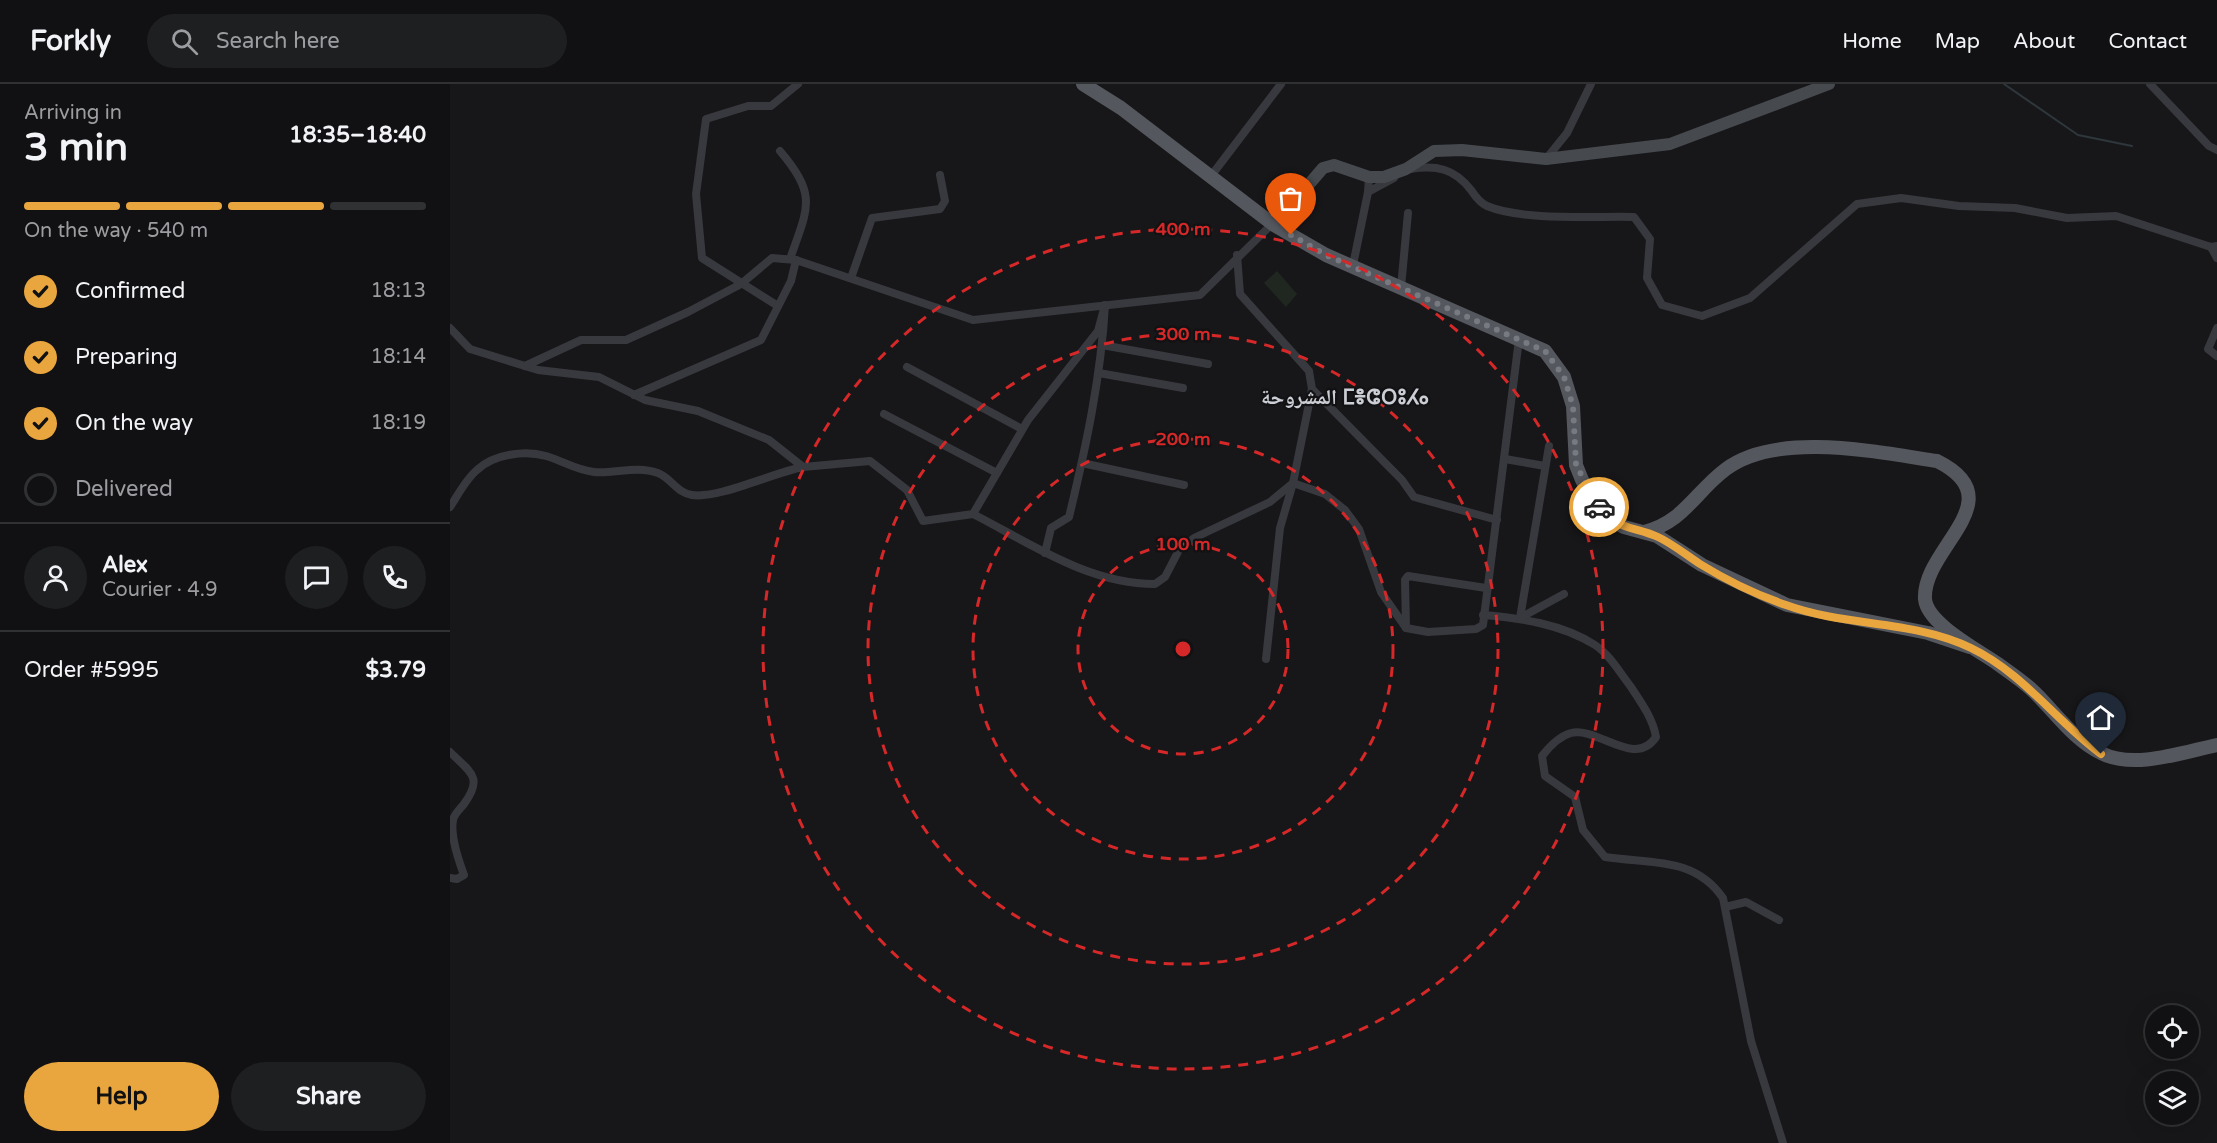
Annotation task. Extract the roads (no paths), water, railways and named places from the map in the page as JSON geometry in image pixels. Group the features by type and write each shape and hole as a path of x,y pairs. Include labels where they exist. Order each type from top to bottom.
{"main road":[{"path":"1083,84 1211,176 1273,224 1326,255 1545,351 1564,377 1573,406 1576,465 1582,480 1605,517 1624,527 1657,536 1702,565 1787,606 1928,633 1970,647"},
{"path":"1273,224 1323,168 1334,165 1369,177 1384,177 1434,152 1462,150 1546,159 1670,144 1829,84"},
{"path":"1642,532 1663,527 1676,519 1726,469 1747,456 1775,448 1813,447 1937,461 1953,469 1962,478 1967,489 1969,503 1965,516 1928,585 1925,600 1930,612 1970,647 1996,662 2030,688 2081,739 2101,754 2121,759 2150,758 2217,745"}],"street":[{"path":"778,306 702,258 696,194 706,119 748,106 771,106 798,84"},
{"path":"1211,176 1281,84"},
{"path":"1546,159 1568,133 1591,84"},
{"path":"2150,84 2209,146 2217,150"},
{"path":"634,395 760,340 791,281 793,259 807,210 807,195 796,171 780,151"},
{"path":"1368,192 1410,169 1435,166 1448,169 1464,182 1481,203 1488,206 1526,213 1634,218 1650,239 1647,278 1662,305 1702,316 1750,298 1857,204 1901,198 1959,206 2014,208 2067,218 2116,216 2214,247 2217,258"},
{"path":"851,278 872,218 940,209 945,201 940,176"},
{"path":"1353,265 1369,177"},
{"path":"1401,286 1408,213"},
{"path":"525,366 581,340 626,340 688,312 741,284 764,262 772,258 793,259 973,320 1200,295 1237,255 1273,224"},
{"path":"1237,255 1240,294 1309,371 1312,389 1293,483 1276,550 1266,659"},
{"path":"1045,553 1051,528 1069,517 1099,373 1105,305"},
{"path":"973,514 1022,429 1098,331 1105,305"},
{"path":"450,328 470,349 525,366 599,377 645,400 698,411 769,440 802,467"},
{"path":"2217,328 2208,349 2217,356"},
{"path":"1293,483 1325,494 1345,510 1359,529 1381,592 1406,627 1428,632 1476,629 1483,625 1519,339"},
{"path":"1102,345 1208,364"},
{"path":"907,367 1022,429"},
{"path":"1099,373 1183,388"},
{"path":"1312,389 1402,480 1414,498 1497,520"},
{"path":"884,414 997,473"},
{"path":"1520,618 1549,446"},
{"path":"450,507 477,469 499,459 525,452 549,457 577,469 596,472 635,469 658,473 679,490 691,495 709,495 802,467 870,461 906,490 922,521 973,514 1045,553 1095,575 1155,584 1165,577 1179,550 1194,538 1270,502 1293,483"},
{"path":"1505,459 1545,466"},
{"path":"1082,463 1184,485"},
{"path":"1406,627 1405,580 1408,576 1486,588"},
{"path":"1520,618 1564,594"},
{"path":"1483,615 1520,618 1563,630 1595,645 1612,660 1654,726 1656,737 1644,747 1621,747 1583,732 1563,736 1542,756 1545,776 1575,797 1583,830 1592,844 1605,857 1694,870 1715,885 1723,897 1751,1041 1783,1143"},
{"path":"450,752 473,775 476,783 472,794 453,818 454,839 464,874 457,879 450,878"},
{"path":"1725,906 1746,902 1779,920"}],"waterway":[{"path":"2004,84 2078,135 2132,146"}],"district":[{"name":"المشروحة ⵎⴻⵛⵔⵓⵃⴰ","path":"1345,397"}]}
